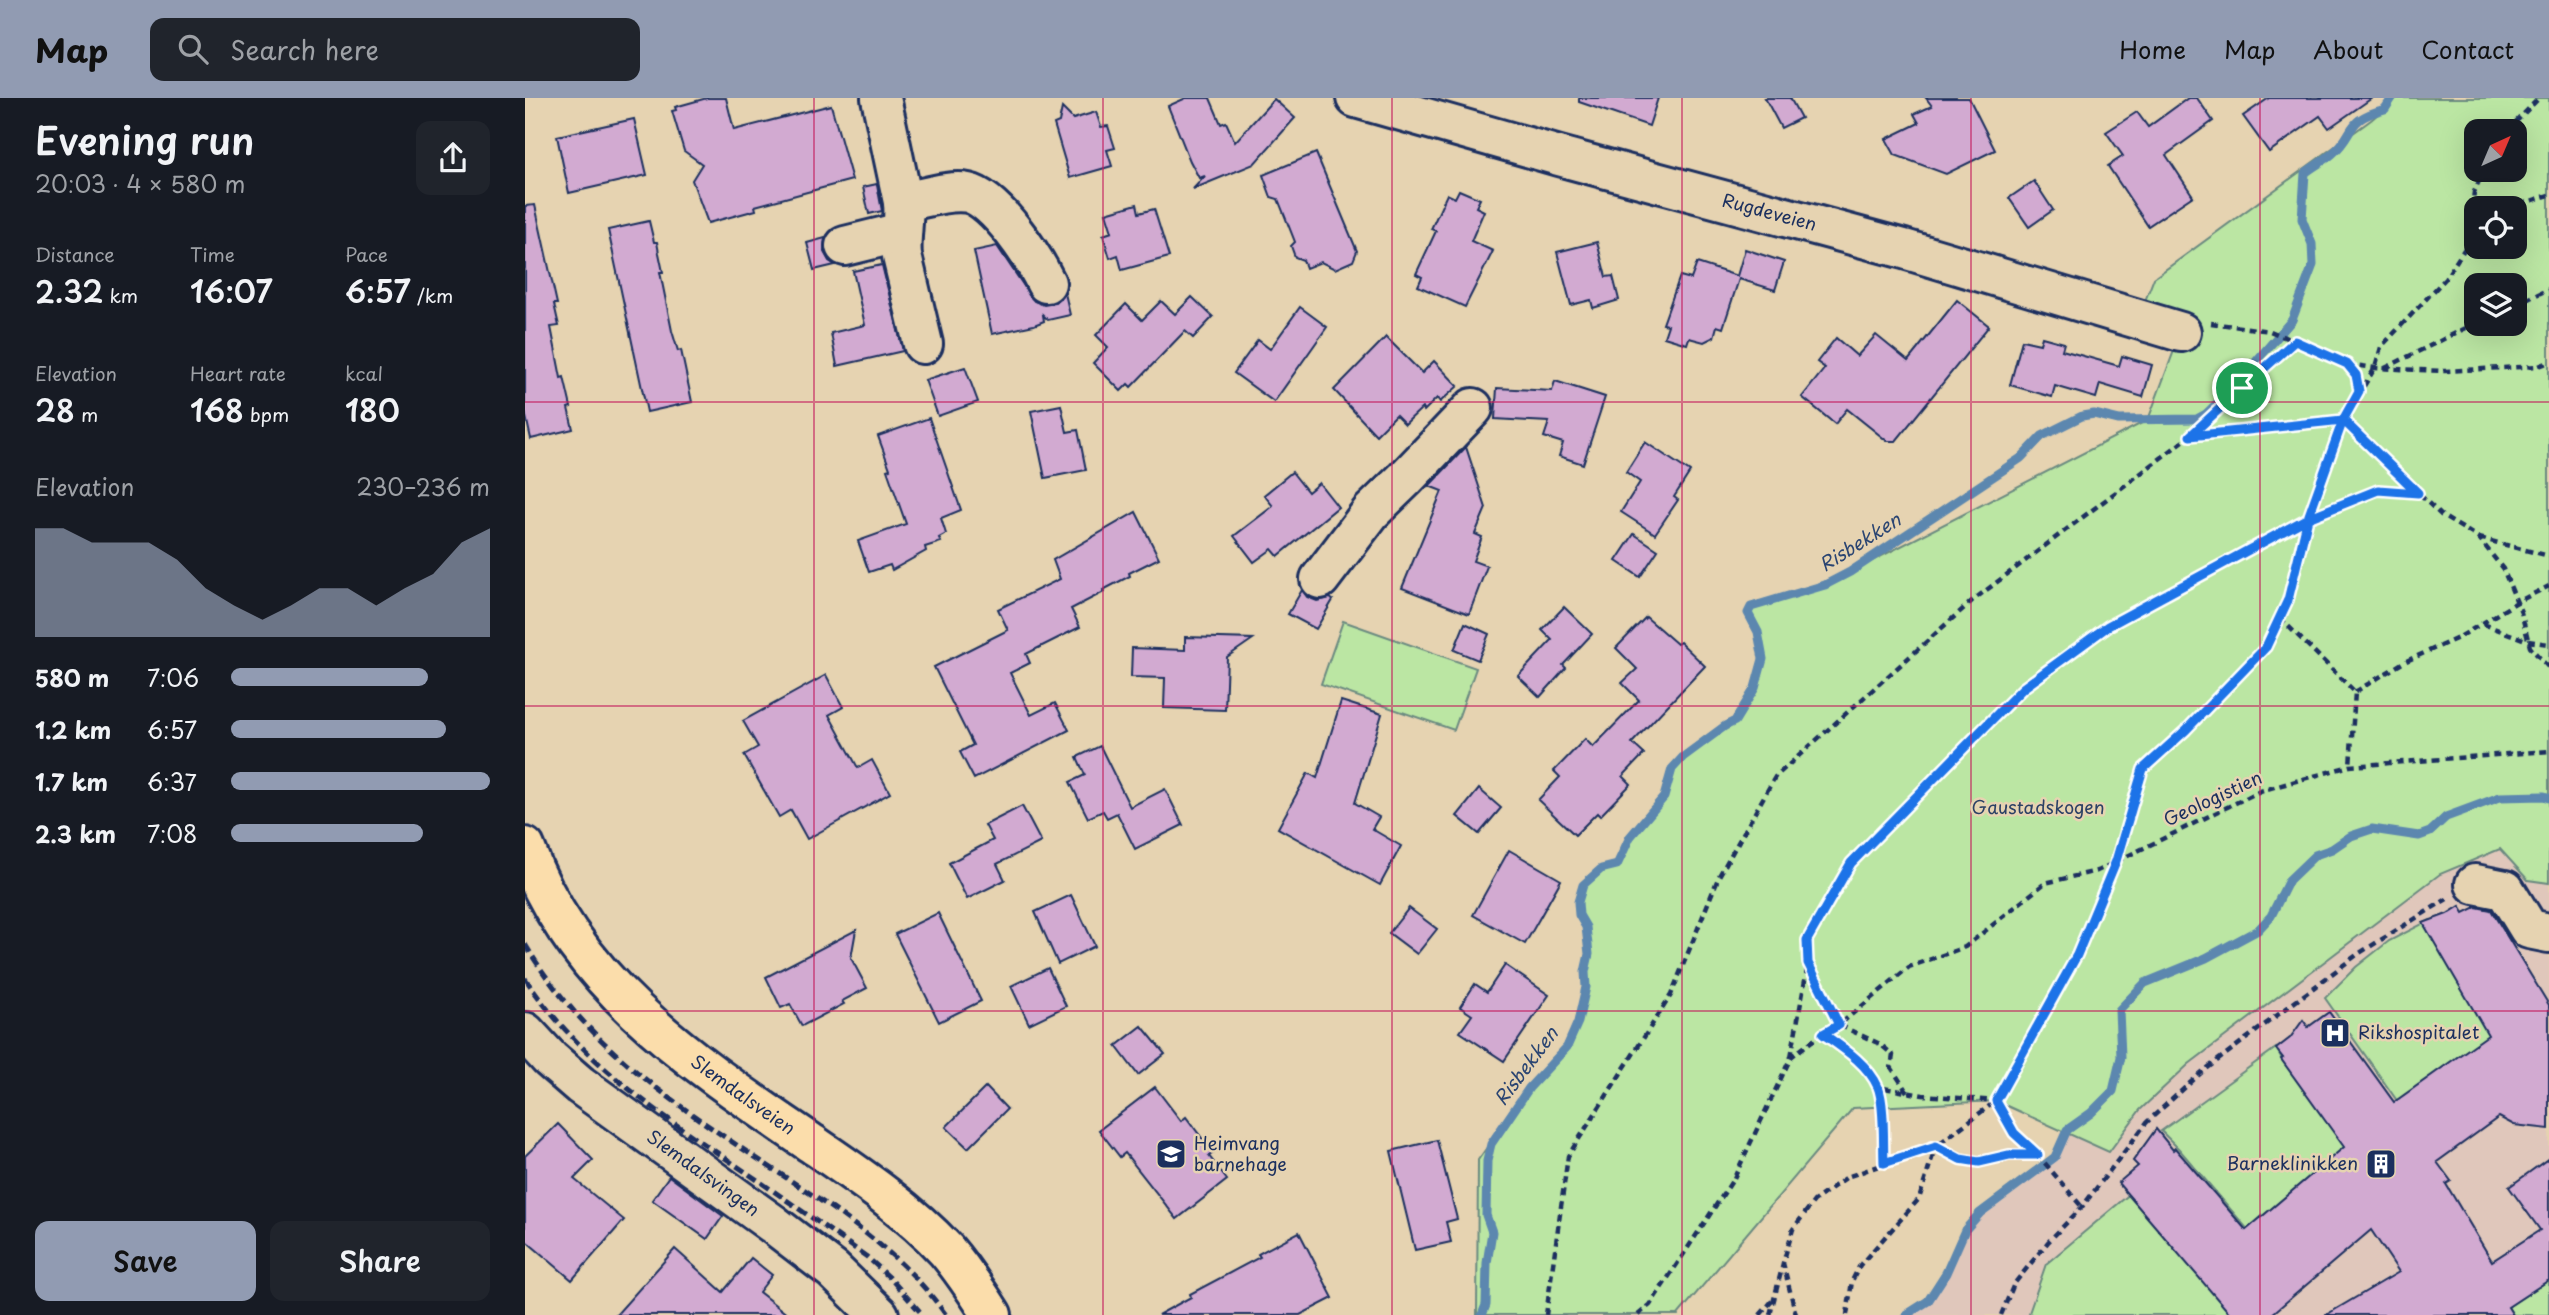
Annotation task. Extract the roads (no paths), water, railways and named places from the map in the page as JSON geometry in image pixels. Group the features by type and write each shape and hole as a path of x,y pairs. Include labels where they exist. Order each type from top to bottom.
{"main road":[{"name":"Slemdalsveien","path":"525,847 544,890 566,927 623,1000 657,1032 707,1071 902,1209 946,1251 992,1315"}],"street":[{"path":"881,98 903,217 902,256 923,344"},
{"name":"Rugdeveien","path":"1356,98 1572,160 1904,249 2181,332"},
{"path":"845,246 957,193 967,193 978,197 1017,235 1036,261 1046,283"},
{"path":"1320,579 1371,512 1473,408"},
{"path":"2475,884 2505,890 2529,929 2549,933"},
{"name":"Slemdalsvingen","path":"525,1032 550,1059 580,1084 833,1270 879,1315"}],"waterway":[{"name":"Risbekken","path":"1482,1315 1486,1305 1487,1263 1492,1232 1486,1215 1487,1161 1491,1144 1529,1088 1567,1047 1578,1022 1586,987 1585,972 1589,954 1586,927 1579,915 1578,902 1583,885 1601,869 1617,865 1630,837 1664,797 1672,769 1683,757 1735,721 1755,688 1763,659 1758,632 1748,613 1751,607 1825,585 1850,572 2021,458 2042,436 2082,416 2094,414 2119,420 2197,419 2206,414 2234,387 2292,320 2313,265 2312,244 2302,219 2305,173 2329,157 2356,123 2385,109 2392,98"},
{"path":"1906,1315 1928,1301 1946,1273 1965,1230 1980,1213 2055,1157 2067,1130 2091,1113 2113,1091 2121,1057 2119,1010 2145,983 2206,958 2258,930 2271,916 2289,880 2315,855 2332,849 2351,836 2372,829 2419,836 2430,832 2446,817 2500,797 2549,798"}],"railway":[{"path":"525,944 549,981 576,1014 637,1072 704,1123 869,1236 910,1272 946,1315"},
{"path":"525,978 568,1033 618,1080 673,1122 867,1257 923,1315"}],"place":[{"name":"Rikshospitalet","path":"2335,1033"},
{"name":"Heimvang barnehage","path":"1171,1154"},
{"name":"Barneklinikken","path":"2381,1164"}],"park label":[{"name":"Gaustadskogen","path":"2038,808"}]}
